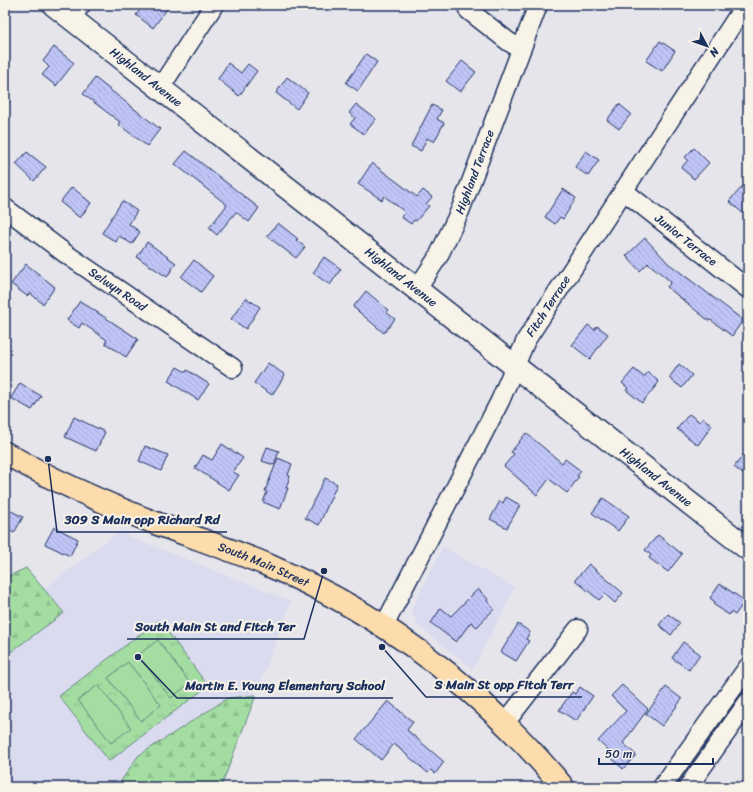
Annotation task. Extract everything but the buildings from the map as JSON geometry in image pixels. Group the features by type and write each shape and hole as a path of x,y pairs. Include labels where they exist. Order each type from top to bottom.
{"main road":[{"name":"South Main Street","path":"5,453 48,476 110,504 290,574 327,592 384,626 442,668 505,723 563,787"}],"street":[{"path":"160,88 214,5"},
{"name":"Highland Terrace","path":"417,289 438,257 453,228 538,5"},
{"name":"Fitch Terrace","path":"384,626 500,401 526,340 745,5"},
{"name":"Highland Avenue","path":"69,9 160,88 748,549"},
{"path":"468,10 509,42 521,49"},
{"name":"Junior Terrace","path":"624,190 748,289"},
{"name":"Selwyn Road","path":"5,208 66,254 233,368"},
{"path":"505,723 578,629"},
{"path":"662,787 748,667"},
{"path":"688,787 748,702"}],"shaded area":[{"path":"118,532 291,601 221,787 5,787 5,619"},
{"path":"443,547 515,588 473,669 418,626 411,610"}],"green space":[{"path":"26,568 64,613 5,656 5,578"},
{"path":"159,620 208,686 109,761 59,696"},
{"path":"158,640 190,683 171,698 138,655"},
{"path":"128,662 161,705 141,721 108,678"},
{"path":"98,685 131,728 111,743 78,700"},
{"path":"256,695 221,787 117,787 138,756 228,698"}],"place":[{"name":"309 S Main opp Richard Rd","path":"48,459"},
{"name":"South Main St and Fitch Ter","path":"324,571"},
{"name":"S Main St opp Fitch Terr","path":"382,647"},
{"name":"Martin E. Young Elementary School","path":"138,657"}]}
